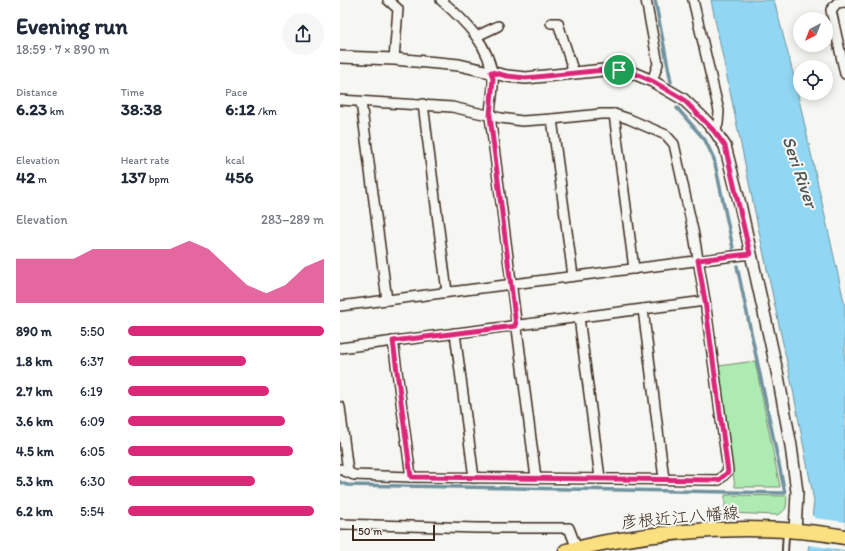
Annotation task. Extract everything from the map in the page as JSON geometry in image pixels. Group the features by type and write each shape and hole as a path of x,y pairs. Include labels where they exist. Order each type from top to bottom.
{"main road":[{"name":"彦根近江八幡線","path":"572,550 647,535 710,529 795,532 845,537"}],"street":[{"path":"388,0 398,9 394,59"},
{"path":"441,0 458,15 477,36 489,61 493,78 490,116 536,478"},
{"path":"646,0 658,64 652,81"},
{"path":"693,0 719,111 718,124 714,131"},
{"path":"845,2 836,4 831,10 843,59 845,74"},
{"path":"558,23 574,73"},
{"path":"477,36 498,26"},
{"path":"340,57 394,59 459,65 507,76 526,78 619,70 631,72 652,81 683,99 714,131 725,146 778,376 791,446 797,492 795,532"},
{"path":"356,99 387,300"},
{"path":"340,100 356,99 452,107 490,116 522,121 614,114 629,118 666,135 674,144 694,236 705,301 728,472 719,480 474,478 354,475 344,471 340,407"},
{"path":"423,104 447,292"},
{"path":"614,114 634,269"},
{"path":"552,119 573,276"},
{"path":"340,306 750,254"},
{"path":"340,348 705,301"},
{"path":"643,309 664,479"},
{"path":"579,317 600,478"},
{"path":"455,333 474,478"},
{"path":"393,341 411,477"},
{"path":"340,524 478,528 569,528 572,550"}],"lane":[{"path":"785,551 795,532"}],"green space":[{"path":"755,361 780,487 735,487 719,366"},
{"path":"725,495 787,496 785,510 777,515 728,513 725,508"}],"water":[{"name":"Seri River","path":"711,0 774,0 793,73 793,100 799,100 845,306 845,551 808,551 814,501 793,390"}],"pier":[{"path":"810,513 815,518 845,522 845,550 807,545"}],"waterway":[{"path":"655,0 671,82"},
{"path":"677,108 705,140 714,159 733,248"},
{"path":"340,482 347,485 785,493 737,266"}],"route":[{"path":"604,70 619,70 631,72 652,81 683,99 702,117 725,146 740,204 750,254 698,260 728,472 719,480 411,477 393,341 516,326 490,116 493,78 491,72 507,76 526,78 604,70"}]}
